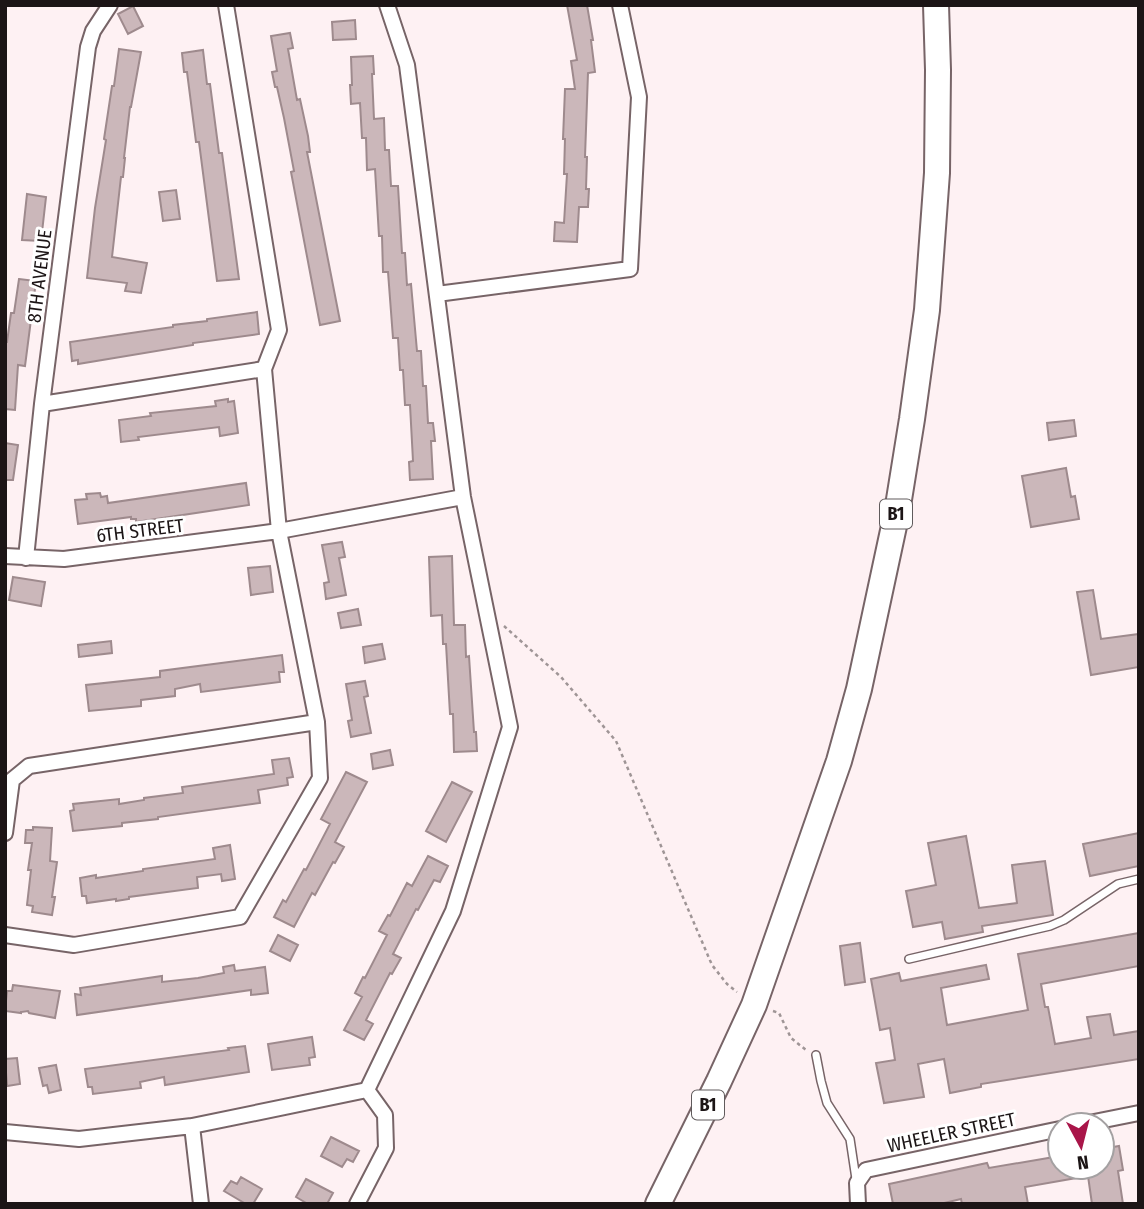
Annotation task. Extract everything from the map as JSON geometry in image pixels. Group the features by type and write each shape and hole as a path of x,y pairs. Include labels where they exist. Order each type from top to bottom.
{"highway":[{"name":"B1","path":"658,1204 754,1005 839,761 859,689 897,512 926,310 937,173 936,5"}],"street":[{"name":"8TH AVENUE","path":"26,558 88,47 93,31 110,5"},
{"path":"5,935 74,945 240,917 320,778 317,722 279,531 264,369 279,330 226,5"},
{"path":"367,1090 453,911 510,727 463,497 407,65 387,5"},
{"path":"437,294 630,269 639,97 620,5"},
{"path":"43,404 264,369"},
{"name":"6TH STREET","path":"5,556 64,559 279,531 463,497"},
{"path":"5,833 12,780 29,766 317,722"},
{"path":"5,1132 79,1139 192,1126 367,1090"},
{"path":"357,1204 386,1148 385,1115 367,1090"},
{"path":"1116,1118 1139,1113"},
{"path":"192,1126 201,1204"},
{"name":"WHEELER STREET","path":"857,1184 866,1170 873,1168 1046,1132"},
{"path":"857,1184 858,1204"}],"lane":[{"path":"909,960 1050,926 1064,920 1118,884 1139,879"},
{"path":"816,1055 827,1103 849,1139 857,1184"}],"path":[{"path":"486,610 561,677 616,741 712,965 727,984 754,1005 779,1013 791,1038 816,1055"}],"building":[{"path":"567,5 587,5 595,72 588,73 585,157 588,207 579,207 577,242 554,241 555,222 564,223 567,174 564,174 563,139 565,89 575,89 571,61 577,60"},
{"path":"133,6 143,26 128,34 118,14"},
{"path":"355,20 356,39 333,40 332,22"},
{"path":"290,33 293,48 288,49 297,100 300,99 308,136 310,152 307,152 340,321 320,325 291,172 294,171 284,118 272,72 277,71 271,36"},
{"path":"119,49 141,52 130,107 112,257 147,263 141,293 125,291 127,283 87,278 106,140 104,139"},
{"path":"203,50 219,153 222,153 239,279 217,281 199,142 196,142 187,72 184,72 182,53"},
{"path":"373,56 374,119 384,118 385,150 389,150 391,186 398,186 402,253 405,253 407,285 411,284 417,351 421,351 423,386 426,386 428,423 433,423 433,479 410,480 409,462 413,461 410,405 405,405 398,338 393,338 388,272 383,272 375,169 367,170 366,138 362,138 360,103 351,104 351,57"},
{"path":"176,190 180,219 163,221 159,192"},
{"path":"27,194 46,197 41,241 22,240"},
{"path":"19,279 36,281 25,366 18,365 15,410 5,409 5,342 11,313 14,313"},
{"path":"257,312 259,334 78,364 78,360 72,361 70,342"},
{"path":"228,399 228,402 234,401 238,433 220,436 219,427 138,437 139,440 121,442 119,420 151,416 150,413 216,406 215,401"},
{"path":"1074,420 1076,436 1049,440 1047,423"},
{"path":"5,443 18,445 13,480 5,480"},
{"path":"1066,468 1071,497 1075,496 1079,519 1031,527 1022,476"},
{"path":"246,483 249,505 136,522 136,519 131,517 78,524 75,500 87,499 86,494 100,493 101,497 107,496 108,503"},
{"path":"342,542 345,557 339,558 346,595 326,599 324,583 329,582 322,545"},
{"path":"452,556 454,625 465,625 477,751 454,752 453,714 450,714 442,615 431,616 429,557"},
{"path":"270,566 273,592 251,595 248,568"},
{"path":"13,577 45,582 41,606 9,600"},
{"path":"1093,590 1101,639 1139,634 1139,667 1091,675 1077,592"},
{"path":"358,609 361,625 341,628 338,613"},
{"path":"111,641 112,653 79,657 78,645"},
{"path":"382,644 385,659 365,663 363,647"},
{"path":"282,655 284,672 279,672 280,682 201,692 200,684 175,689 175,696 141,700 141,706 89,711 86,685 160,677 160,671"},
{"path":"365,681 368,696 364,697 371,733 351,737 348,721 352,720 346,684"},
{"path":"390,750 393,765 373,769 371,754"},
{"path":"289,758 293,777 287,778 288,785 258,790 260,803 122,823 122,826 73,831 70,811 74,810 73,804 119,799 119,804 183,793 182,787 274,774 272,760"},
{"path":"346,772 367,782 335,842 344,847 315,895 312,893 294,927 274,917 283,900 286,902 304,869 306,870 330,824 321,819"},
{"path":"452,782 472,792 446,842 426,831"},
{"path":"33,827 52,828 50,861 57,862 52,915 32,912 33,906 27,905 32,843 25,843 26,830 33,830"},
{"path":"1139,833 1139,866 1090,876 1083,844"},
{"path":"966,836 979,908 1017,903 1012,865 1045,861 1053,915 982,926 983,932 945,939 942,922 913,927 906,891 936,885 928,843"},
{"path":"230,845 235,879 222,881 221,874 197,877 198,888 116,901 87,903 86,896 82,896 80,878 96,875 96,878 215,859 213,848"},
{"path":"428,856 448,866 440,882 434,880 393,954 401,958 392,974 390,973 366,1020 373,1024 364,1040 344,1030 362,997 355,993 387,935 379,931 407,883 412,886"},
{"path":"1139,933 1139,966 1041,984 1055,1044 1091,1038 1087,1017 1110,1014 1114,1035 1139,1031 1139,1059 981,1084 981,1087 950,1093 944,1059 918,1064 924,1097 884,1103 876,1063 895,1060 890,1028 880,1030 871,979 899,973 901,981 986,965 989,979 941,988 947,1025 1028,1010 1018,954"},
{"path":"278,935 298,945 290,961 270,951"},
{"path":"860,943 865,982 845,985 840,946"},
{"path":"234,965 235,971 265,967 268,993 251,995 251,990 77,1015 75,994 81,995 80,988 162,976 162,982 198,978 224,973 223,967"},
{"path":"13,985 60,991 55,1018 28,1011 5,1011 7,991 12,991"},
{"path":"312,1037 315,1057 309,1058 310,1065 272,1070 268,1044"},
{"path":"245,1046 249,1072 165,1085 164,1077 140,1082 141,1088 93,1094 92,1087 88,1087 85,1069"},
{"path":"17,1058 20,1084 7,1086 5,1059"},
{"path":"56,1065 61,1090 49,1093 47,1085 43,1086 39,1068"},
{"path":"331,1137 359,1151 353,1162 347,1159 342,1167 321,1156"},
{"path":"1119,1146 1123,1170 1118,1171 1123,1204 1092,1204 1089,1181 1116,1181 1116,1147"},
{"path":"1046,1158 1046,1181 1059,1181 1025,1187 1028,1204 962,1204 961,1199 940,1204 893,1204 889,1184 987,1163 989,1168"},
{"path":"241,1177 262,1189 253,1204 246,1204 224,1191 231,1181 237,1184"},
{"path":"306,1179 333,1193 327,1204 308,1204 296,1197"}]}
